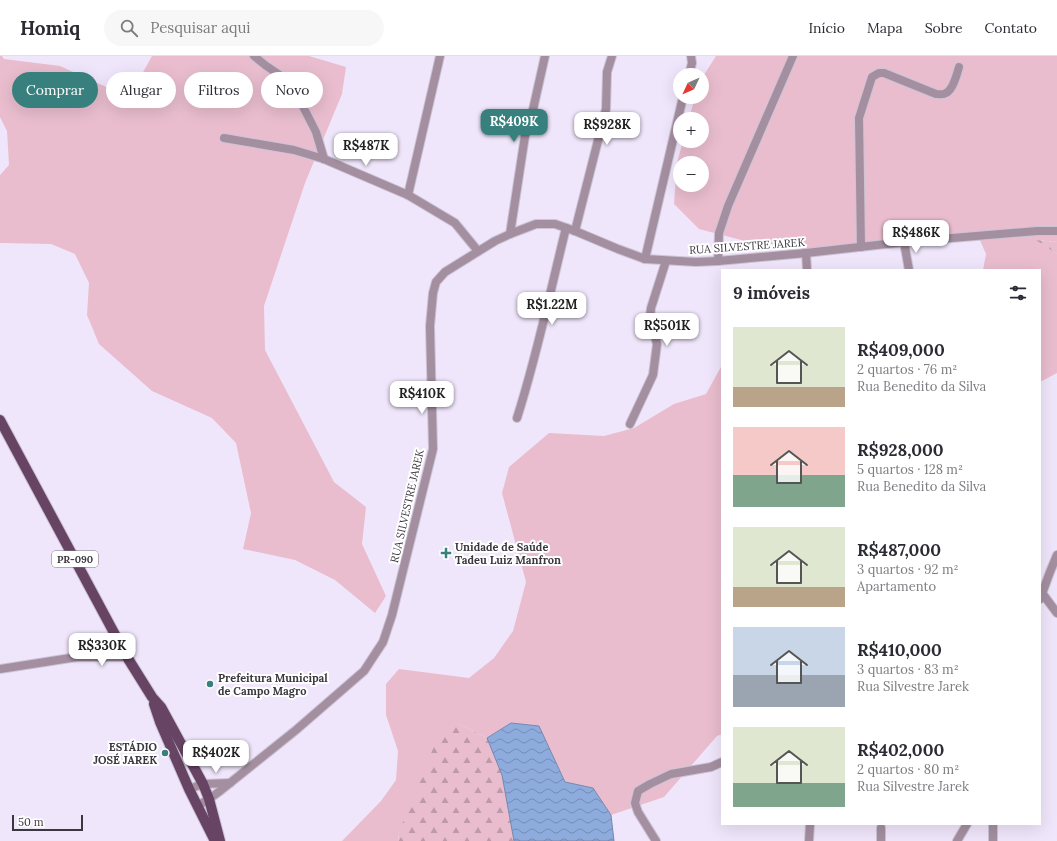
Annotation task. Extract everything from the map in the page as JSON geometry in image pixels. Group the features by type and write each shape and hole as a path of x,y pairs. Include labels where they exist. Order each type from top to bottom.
{"main road":[{"name":"PR-090","path":"0,420 127,657 152,697 165,713 203,784 210,799 220,841"},
{"name":"PR-090","path":"152,697 160,722 189,789 215,841"}],"street":[{"path":"254,56 284,78 294,89 316,132 324,160"},
{"path":"408,196 440,56"},
{"path":"510,234 525,136 532,114 545,56"},
{"path":"575,230 606,109 607,72 612,56"},
{"path":"691,56 691,68"},
{"path":"718,261 719,233 728,206 793,56"},
{"path":"861,246 859,118 870,81 875,75 884,72 936,94 946,94 953,86 959,67"},
{"path":"645,259 682,104"},
{"path":"224,138 294,150 324,160 408,196 455,224 478,251"},
{"name":"RUA SILVESTRE JAREK","path":"197,806 210,799 296,730 364,671 383,642 392,615 433,449 430,326 433,293 436,282 446,272 478,251 510,234 536,224 555,224 575,230 645,259 696,262 806,253 904,242 1037,231 1057,231"},
{"path":"517,418 528,385 566,228"},
{"path":"904,242 909,269"},
{"path":"806,253 807,269"},
{"path":"630,424 652,375 657,344 650,317 651,308 666,261"},
{"path":"1057,555 1041,596 1057,613"},
{"path":"78,657 115,634"},
{"path":"0,669 78,657 127,657"},
{"path":"656,841 638,812 635,803 638,791 671,774 711,767 721,762"},
{"path":"189,789 203,784 230,783"},
{"path":"809,841 810,825"},
{"path":"957,841 966,825"},
{"path":"993,825 993,841"},
{"path":"881,828 882,841"}],"green space":[{"path":"0,56 4,59 60,66 73,72 12,72 12,108 98,108 98,83 106,87 106,108 176,108 176,72 143,72 152,56 309,56 346,67 342,94 305,183 264,306 265,350 334,482 366,507 362,544 386,596 375,613 335,580 295,560 243,549 251,513 236,443 212,418 152,391 99,344 87,315 89,283 75,254 51,244 0,243 0,175 9,165 7,131 0,117"},
{"path":"716,56 1057,56 1057,242 1037,240 1057,254 1057,373 1041,381 1041,269 983,269 986,254 979,238 815,249 745,241 699,229 674,204 675,192 709,192 709,156 679,156 681,148 709,148 709,112 691,112 693,104 709,104 708,68"},
{"path":"1036,240 1057,242 1057,254"},
{"path":"721,367 721,734 717,736 664,797 611,815 593,788 565,782 539,726 511,723 487,738 459,724 398,834 399,841 342,841 381,801 396,780 398,751 386,715 386,684 399,669 469,678 494,658 513,631 526,582 502,493 509,467 549,433 604,436 634,428 674,404 706,394"},
{"path":"459,724 487,738 502,775 514,841 399,841 398,834 439,734"}],"water":[{"path":"511,723 539,726 565,782 593,788 611,815 614,841 514,841 502,775 487,738"}],"place":[{"name":"Unidade de Saúde Tadeu Luiz Manfron","path":"446,553"},
{"name":"Prefeitura Municipal de Campo Magro","path":"210,684"},
{"name":"ESTÁDIO JOSÉ JAREK","path":"165,753"}]}
